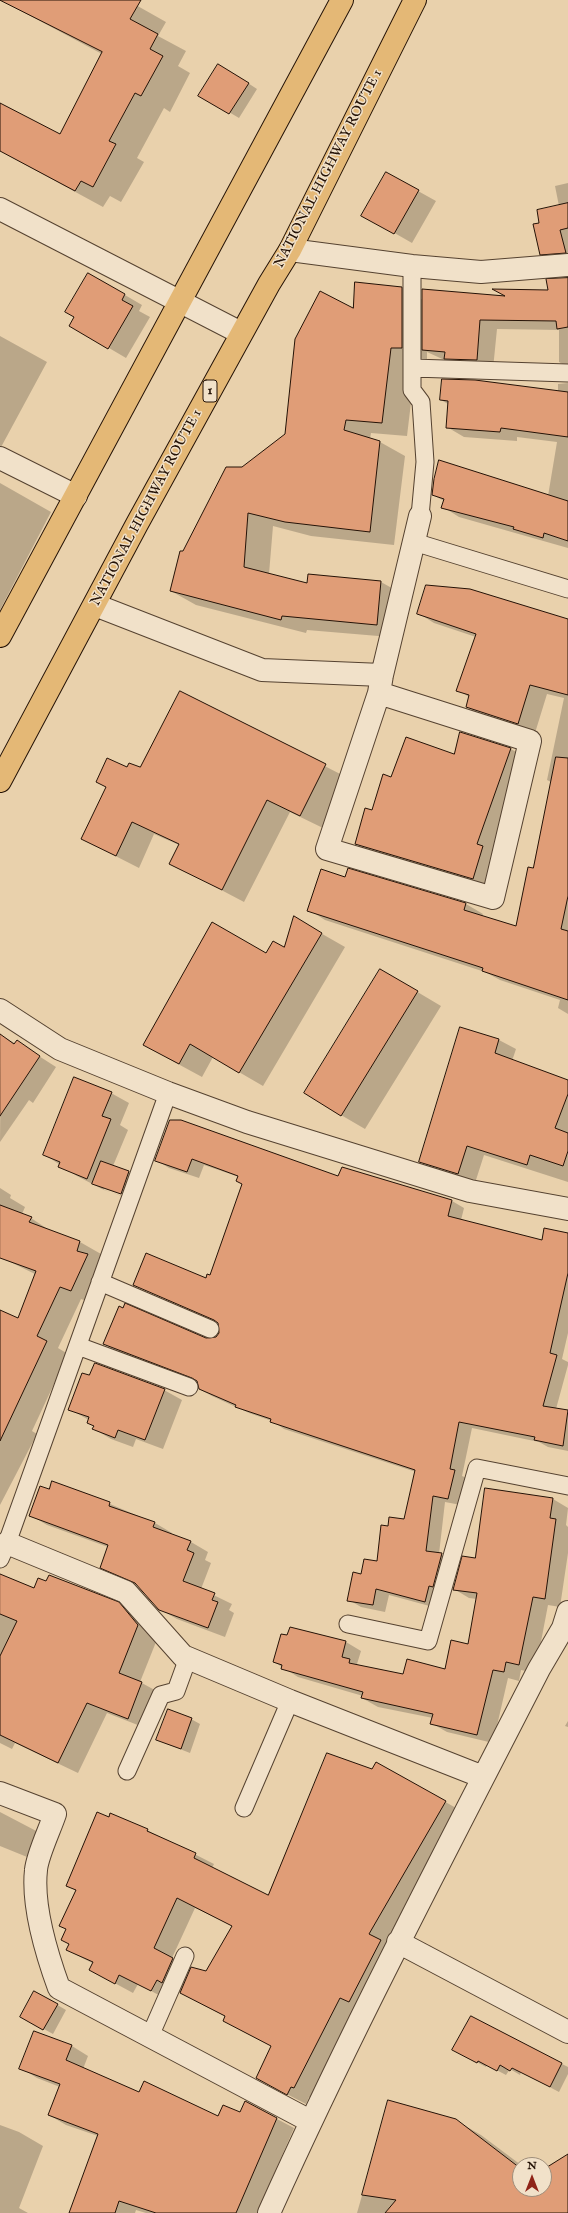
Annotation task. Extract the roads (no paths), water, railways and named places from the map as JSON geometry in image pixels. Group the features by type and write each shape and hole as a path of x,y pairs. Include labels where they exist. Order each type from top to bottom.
{"highway":[{"path":"0,636 342,0"},
{"name":"NATIONAL HIGHWAY ROUTE 1","path":"0,781 241,333 290,250 415,0"}],"street":[{"path":"0,209 180,300 241,333"},
{"path":"290,250 412,266 481,272 568,265"},
{"path":"0,458 76,496"},
{"path":"95,604 262,670 381,684 530,741 493,898 327,849 381,684 420,516"},
{"path":"0,1010 60,1049 168,1093 247,1122 470,1191 568,1209"},
{"path":"4,1551 126,1592 184,1656 188,1658 483,1777"},
{"path":"268,2213 310,2121 398,1942 539,1669 563,1628 568,1612"},
{"path":"0,1793 55,1814 36,1870 38,1906 44,1940 59,1988 310,2121"},
{"path":"398,1942 568,2032"}],"lane":[{"path":"412,266 412,390 421,402 425,462 420,516"},
{"path":"413,368 568,373"},
{"path":"414,542 568,589"},
{"path":"4,1551 168,1093"},
{"path":"100,1282 210,1329"},
{"path":"78,1346 189,1387"},
{"path":"348,1624 428,1641 477,1468 568,1486"},
{"path":"127,1771 161,1695 176,1691 188,1658"},
{"path":"244,1808 290,1700"},
{"path":"150,2036 185,1956"}]}
